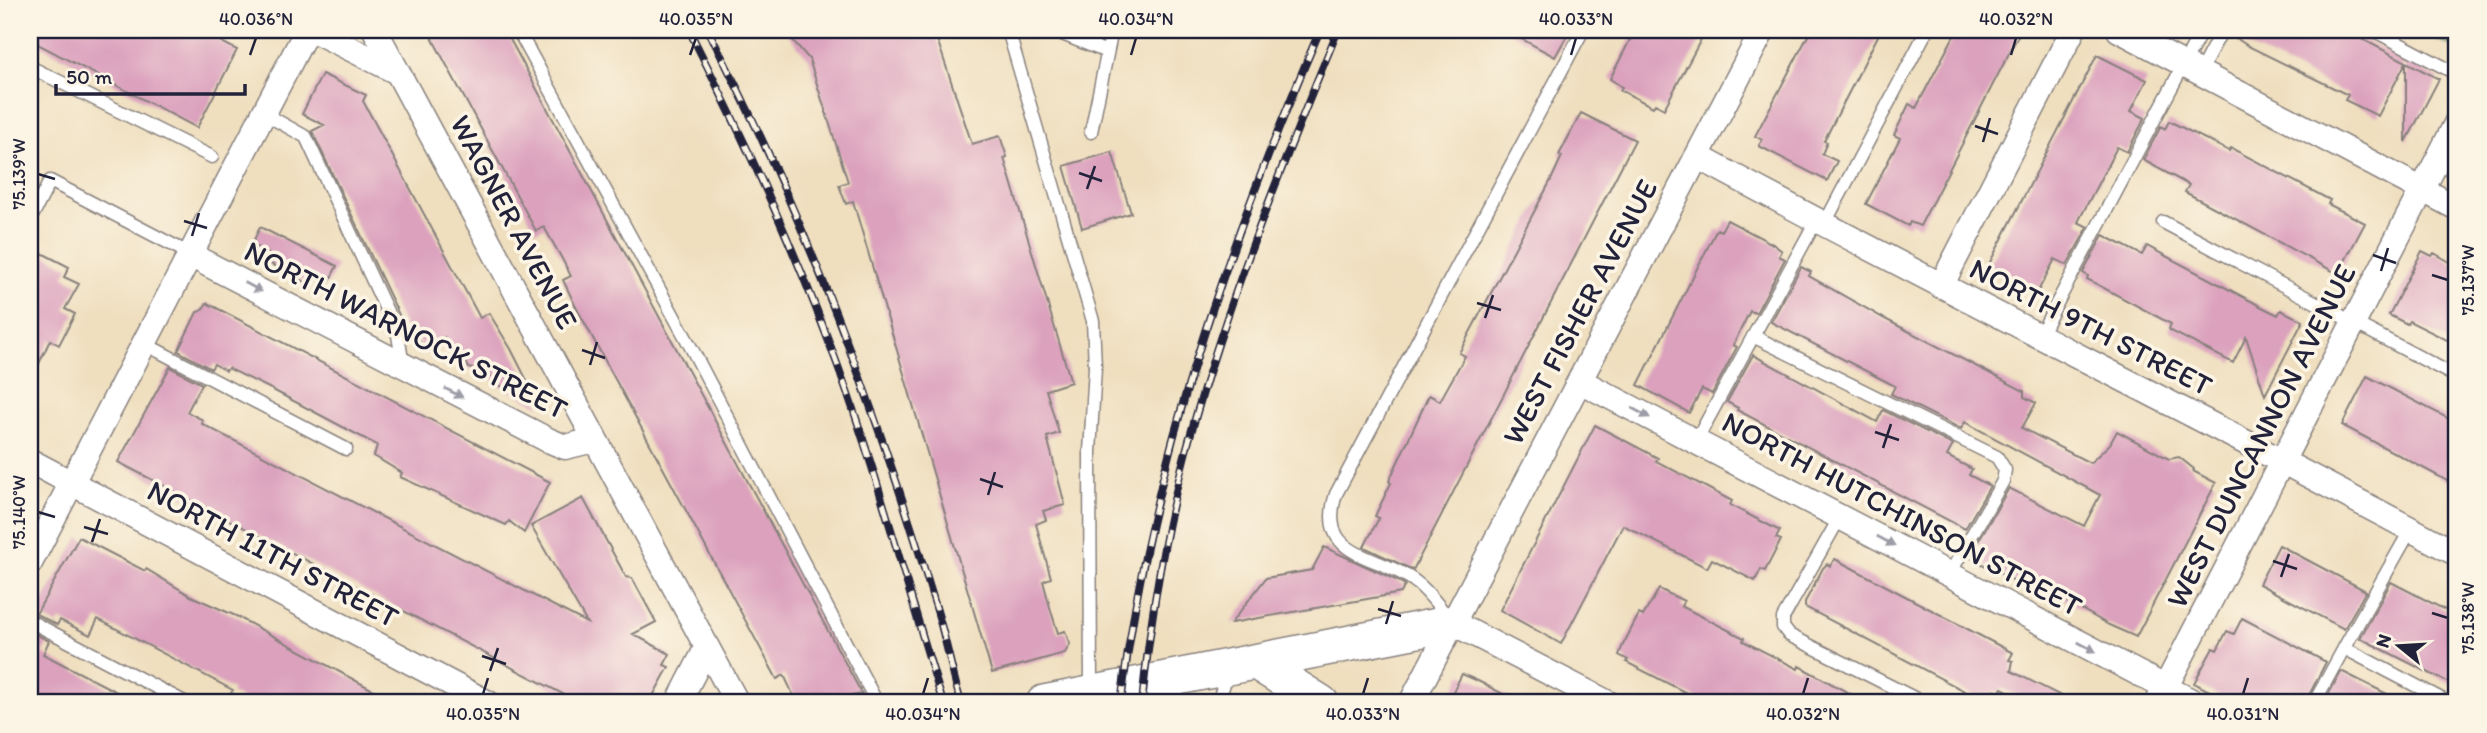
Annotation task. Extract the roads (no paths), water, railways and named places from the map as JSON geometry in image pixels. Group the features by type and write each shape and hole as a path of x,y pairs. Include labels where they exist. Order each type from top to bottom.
{"street":[{"path":"30,563 192,256 307,30"},
{"path":"313,30 397,72"},
{"name":"WAGNER AVENUE","path":"375,30 737,703"},
{"name":"WEST FISHER AVENUE","path":"1411,703 1763,30"},
{"path":"1941,286 2073,30"},
{"path":"2119,30 2457,208"},
{"name":"WEST DUNCANNON AVENUE","path":"2162,696 2457,122"},
{"name":"NORTH 9TH STREET","path":"1697,156 1820,223 2284,461 2457,554"},
{"name":"NORTH WARNOCK STREET","path":"192,256 548,440 565,447 594,440"},
{"name":"NORTH HUTCHINSON STREET","path":"1580,381 1949,575 2162,696 2194,703"},
{"name":"NORTH 11TH STREET","path":"30,461 488,703"},
{"path":"1044,703 1452,623 1608,703"},
{"path":"678,703 706,649"},
{"path":"1242,664 1321,703"}],"lane":[{"path":"518,30 694,353 877,703"},
{"path":"1007,30 1093,321 1091,694"},
{"path":"1052,30 1107,52"},
{"path":"1091,132 1112,30"},
{"path":"1452,623 1417,583 1342,545 1334,533 1331,512 1336,494 1583,30"},
{"path":"1696,442 1927,30"},
{"path":"2192,68 2202,30"},
{"path":"2039,337 2192,68 2222,30"},
{"path":"2373,30 2457,74"},
{"path":"30,67 212,157"},
{"path":"265,114 306,136 398,335 403,366"},
{"path":"30,219 50,181 192,256"},
{"path":"2163,222 2457,377"},
{"path":"1754,336 1997,457 2005,470 2003,481 1949,575"},
{"path":"145,344 346,449"},
{"path":"1840,517 1783,618 1783,627 1789,635 1924,703"},
{"path":"2314,703 2411,529"},
{"path":"30,621 186,703"},
{"path":"2344,648 2449,703"},
{"path":"1218,703 1242,664"}],"railway":[{"path":"689,30 769,197 823,326 867,452 943,703"},
{"path":"708,30 775,168 862,382 938,613 961,703"},
{"path":"1121,703 1134,615 1151,529 1196,359 1254,193 1320,30"},
{"path":"1142,703 1160,567 1174,500 1206,381 1258,229 1338,30"}]}
